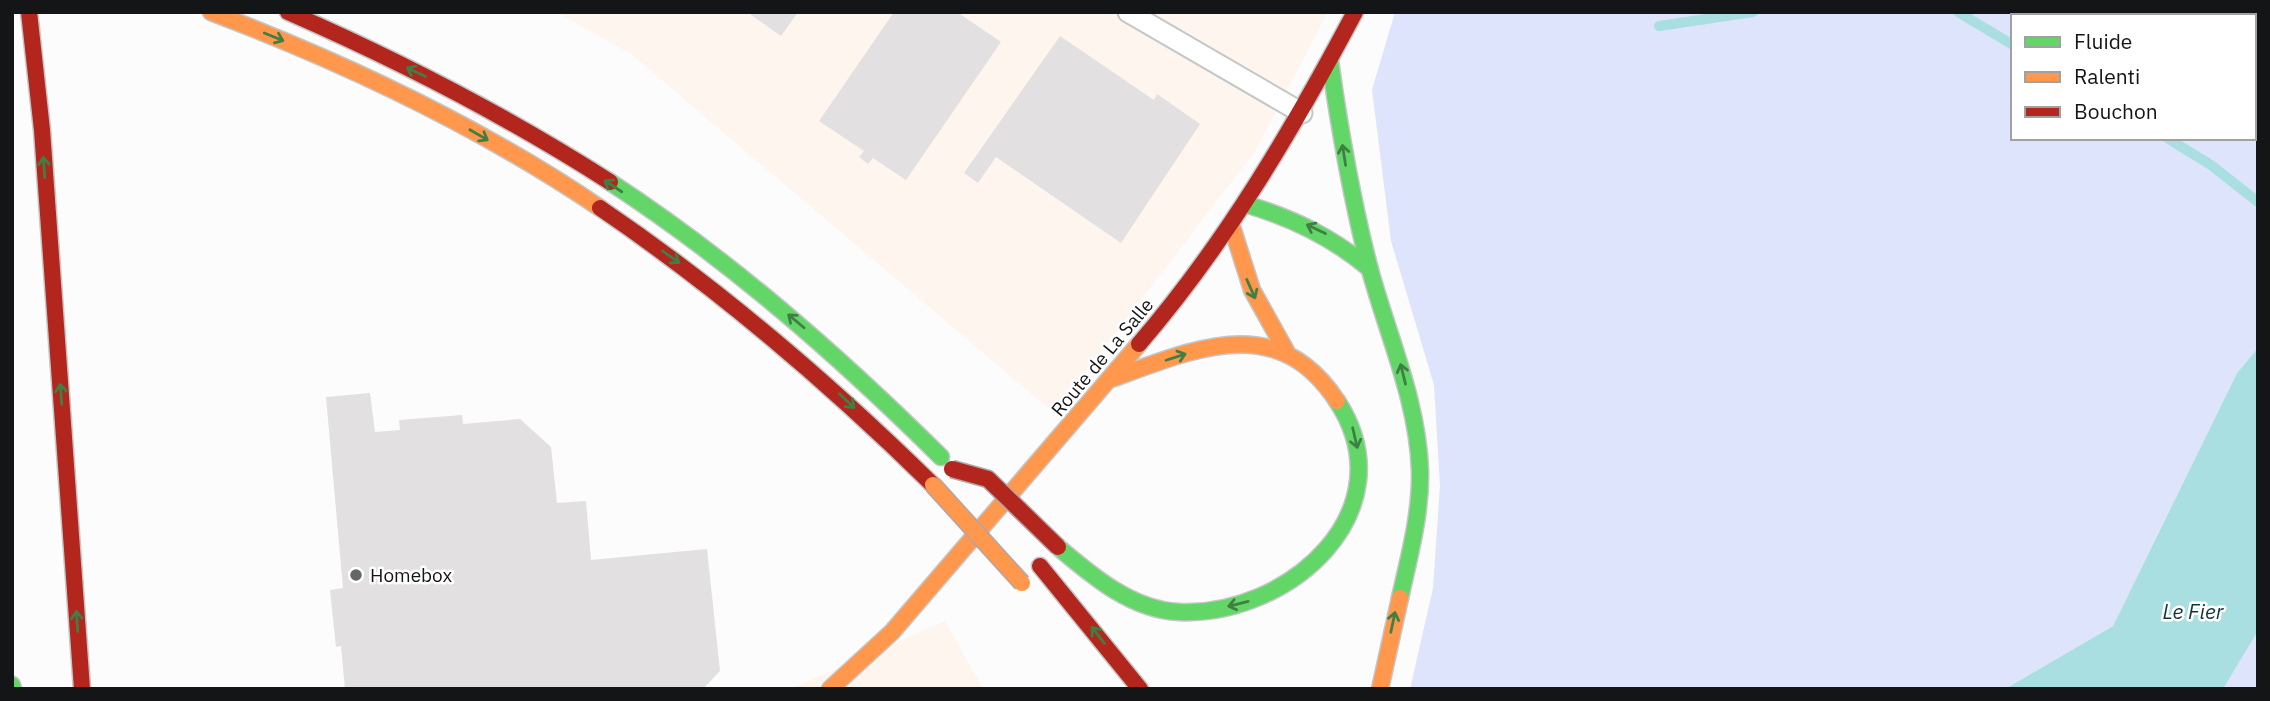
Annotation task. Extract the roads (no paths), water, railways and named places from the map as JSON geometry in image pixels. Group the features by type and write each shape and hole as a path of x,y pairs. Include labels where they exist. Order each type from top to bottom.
{"main road":[{"path":"29,12 42,130 82,689"},
{"path":"211,12 302,47 391,88 476,133 582,196 679,263 777,340 840,395 933,485 1026,588"},
{"path":"288,12 457,92 545,142 643,205 792,318 881,396 1005,527"},
{"name":"Route de La Salle","path":"830,689 892,632 1111,379 1245,204 1302,113 1355,12"},
{"path":"1331,61 1345,164 1370,269 1415,422 1420,473 1415,530 1380,689"},
{"path":"1245,204 1328,234 1370,269"},
{"path":"952,469 988,479 1058,548 1111,589 1135,601 1178,612 1205,611 1259,598 1286,586 1305,573 1339,538 1355,501 1359,460 1350,419 1335,393 1314,370 1286,351 1270,328 1240,262 1231,224"},
{"path":"1111,379 1196,350 1228,344 1286,351"},
{"path":"1036,561 1140,689"}],"lane":[{"path":"1128,12 1302,113"}],"water":[{"name":"Le Fier","path":"2258,348 2258,631 2223,689 2005,689 2113,626 2237,373"}],"waterway":[{"path":"1659,26 1753,12"},
{"path":"1958,12 2011,44"},
{"path":"2170,140 2211,165 2258,202"}],"place":[{"name":"Homebox","path":"356,575"}]}
